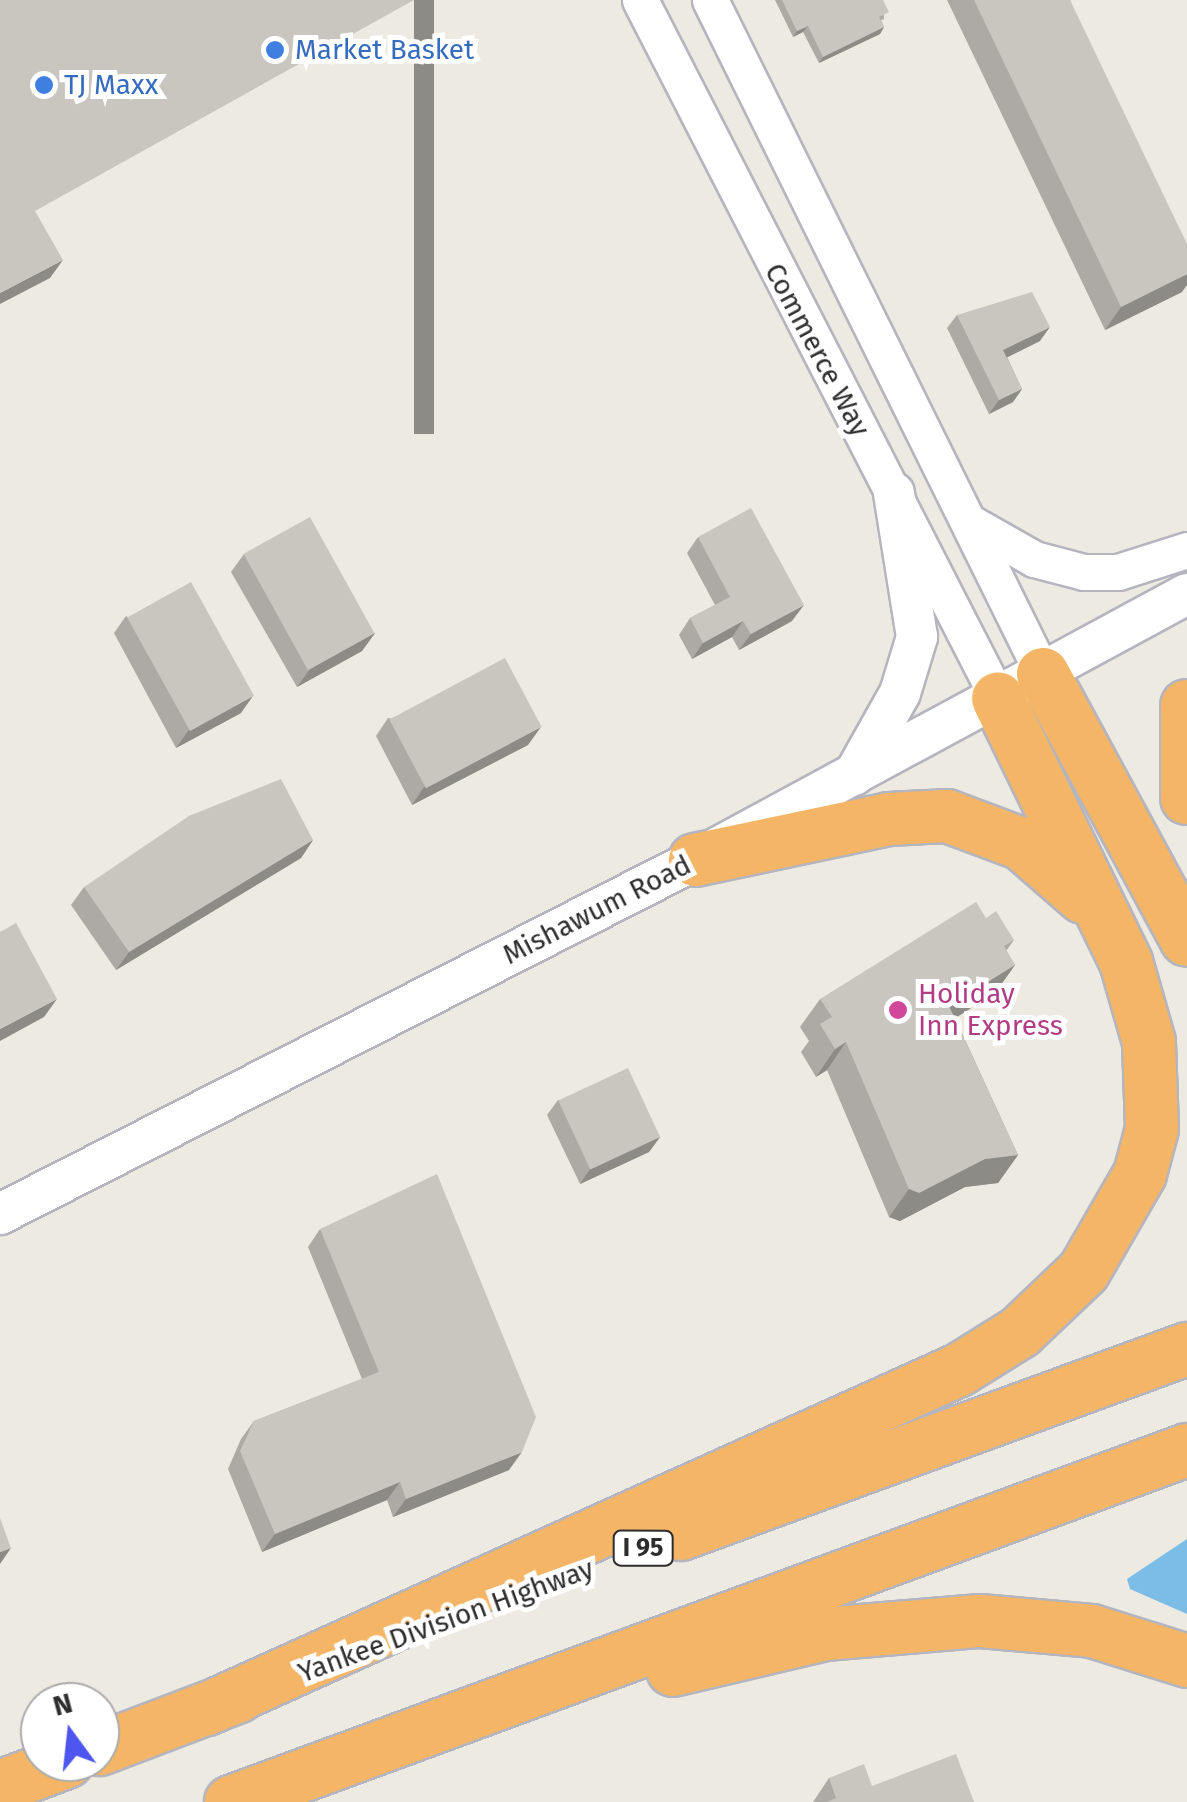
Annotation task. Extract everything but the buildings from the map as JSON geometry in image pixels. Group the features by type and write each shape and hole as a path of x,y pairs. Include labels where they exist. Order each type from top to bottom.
{"highway":[{"path":"1043,674 1187,940"},
{"path":"207,1708 864,1416 1036,1320 1118,1222 1152,1128 1145,1019 1110,930 998,698"},
{"path":"1187,706 1187,798"},
{"path":"696,860 908,816 963,818 1044,858 1110,930"},
{"name":"Yankee Division Highway","path":"120,1741 1187,1349"},
{"path":"231,1802 1187,1450"},
{"path":"400,1739 778,1644 914,1623 1092,1630 1187,1661"}],"main road":[{"path":"854,775 900,693 917,637 894,493"},
{"name":"Mishawum Road","path":"0,1214 696,860 1187,594"}],"street":[{"name":"Commerce Way","path":"640,0 998,698"},
{"path":"710,0 1043,674"},
{"path":"969,522 1034,559 1084,572 1118,572 1187,550"}],"water":[{"path":"1187,1539 1187,1614 1130,1589 1127,1579"}],"place":[{"name":"Market Basket","path":"275,50"},
{"name":"TJ Maxx","path":"44,85"},
{"name":"Holiday Inn Express","path":"898,1010"}]}
